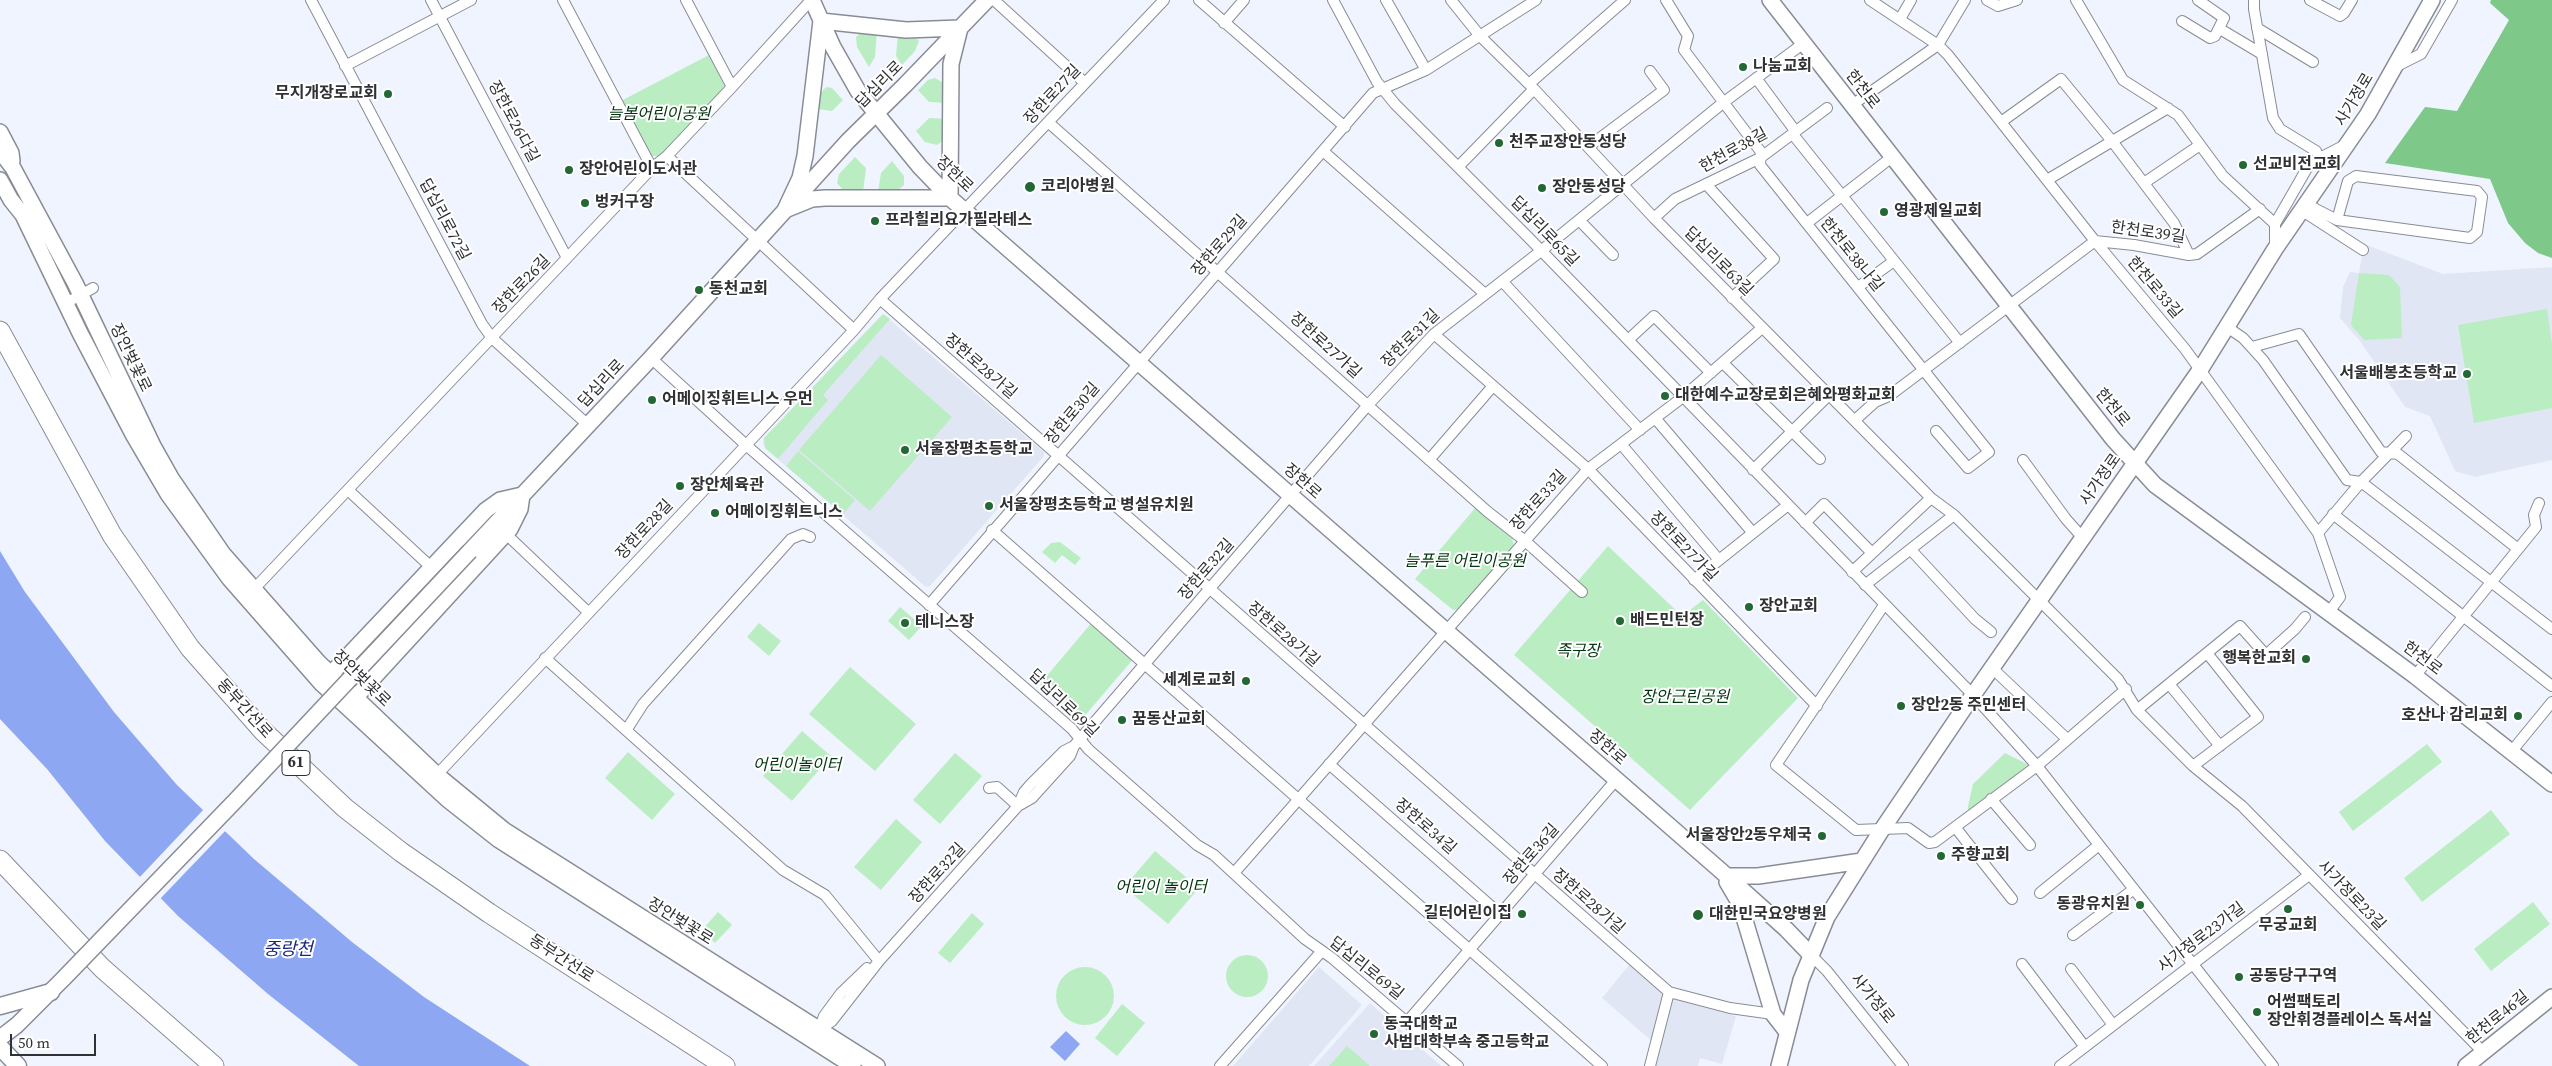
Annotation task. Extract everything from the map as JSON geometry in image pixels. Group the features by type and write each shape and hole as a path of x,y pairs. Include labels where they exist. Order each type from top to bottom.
{"highway":[{"name":"동부간선로","path":"0,331 112,535 190,648 263,731 332,796 401,852 489,913 726,1066"},
{"path":"0,860 102,968 214,1066"}],"main road":[{"name":"장한로","path":"811,0 833,47 854,84 920,167 950,198 1723,873 1811,955"},
{"name":"답십리로","path":"51,992 223,814 651,358 848,141 986,0"},
{"name":"한천로","path":"1770,0 2008,306 2134,463 2155,485 2415,676 2552,784"},
{"name":"사가정로","path":"1779,1066 1801,980 1827,917 1862,861 1992,668 2200,370 2275,249 2348,143 2395,67 2431,1"},
{"path":"821,21 906,30 960,28 951,64 950,198 825,198 812,199 785,210 800,178 805,156 821,21"},
{"path":"0,132 11,153 13,168"},
{"name":"장안벚꽃로","path":"0,151 13,168 87,292 153,446 171,478 207,533 254,590 331,674 433,779"},
{"name":"장안벚꽃로","path":"0,180 22,215 150,465 179,511 214,560 322,684 433,779 511,835 816,1035 877,1066"},
{"path":"331,674 486,510 500,500 522,495 518,513 506,534 356,698"},
{"path":"1723,873 1758,876 1862,861"},
{"path":"1723,873 1740,904 1772,1014 1787,1032"},
{"path":"0,1006 51,992"},
{"path":"0,1038 51,992"},
{"name":"한천로46길","path":"2466,1066 2552,997"},
{"name":"장안벚꽃로","path":"816,1035 853,1066"},
{"path":"0,1047 18,1066"}],"street":[{"name":"답십리로72길","path":"312,0 482,324 492,338 588,425"},
{"name":"장한로26다길","path":"431,0 567,258"},
{"path":"345,66 470,0"},
{"path":"564,0 652,168"},
{"path":"686,0 732,87"},
{"name":"장한로26길","path":"254,590 652,168 667,156 811,0"},
{"path":"994,0 1084,83"},
{"name":"장한로27길","path":"965,210 1164,0"},
{"path":"1199,0 1345,127"},
{"path":"1224,23 1244,0"},
{"name":"답십리로65길","path":"1333,0 1377,82 1383,89 1973,696 2038,766 2272,1066"},
{"path":"1386,0 1426,70"},
{"name":"답십리로63길","path":"1451,0 1480,36 1532,87 1654,218 1732,298 1931,498 1954,515 2038,601"},
{"name":"장한로29길","path":"1138,362 1373,93 1426,70 1536,0"},
{"path":"1458,167 1532,87 1625,0"},
{"name":"한천로38나길","path":"1666,0 1688,36 1684,50 1761,152 1760,165 1988,452 1968,468 1936,431"},
{"name":"한천로33길","path":"1870,0 1938,45 2200,370"},
{"path":"1900,19 1912,0"},
{"path":"1852,105 1938,45 1965,0"},
{"path":"1987,0 1998,6 2017,0"},
{"path":"2076,0 2123,80 2182,118 2226,180 2275,224"},
{"path":"2182,21 2210,38 2215,36 2224,21 2222,15 2198,0"},
{"path":"2310,0 2340,16 2352,0"},
{"path":"2395,67 2421,54 2452,0"},
{"path":"2252,1 2276,125 2316,151 2320,158"},
{"path":"2220,28 2262,54"},
{"path":"2257,28 2312,62"},
{"name":"장한로31길","path":"1291,496 1368,406 1434,334 1541,251 1724,102 1804,43"},
{"path":"1588,147 1664,90 1650,70"},
{"path":"1756,78 1793,128 1795,138 1960,343"},
{"path":"2001,122 2061,79 2112,141 2174,223 2189,255"},
{"name":"한천로38길","path":"1654,218 1675,198 1760,158 1827,108"},
{"path":"2047,180 2168,108"},
{"name":"장한로27가길","path":"1048,122 1488,512 1524,540 1582,592"},
{"path":"2275,249 2275,224 2282,208 2310,163 2348,143"},
{"path":"2144,183 2200,145"},
{"path":"1324,150 1486,294"},
{"path":"667,156 854,330"},
{"path":"1807,224 1892,157"},
{"path":"2304,207 2337,220 2470,238 2477,232 2482,197 2477,191 2356,176 2348,181 2337,220"},
{"path":"1706,184 1774,259 1732,298"},
{"path":"2304,207 2363,250"},
{"name":"한천로39길","path":"1855,420 1876,402 1889,396 2095,241 2134,245 2189,255 2197,254 2260,209"},
{"name":"장한로28길","path":"433,779 965,210"},
{"path":"1579,220 1613,255"},
{"path":"1858,288 1894,261"},
{"path":"1502,281 1640,430"},
{"path":"66,303 87,292"},
{"name":"장한로28가길","path":"880,299 1668,992 1730,1008 1772,1014"},
{"path":"1628,340 1654,316 1711,373"},
{"path":"2228,327 2252,348 2347,480 2361,482 2552,629"},
{"name":"장한로33길","path":"1445,631 1588,469 1683,397 1762,328"},
{"name":"장한로27가길","path":"1434,334 1588,469 1816,706"},
{"path":"2252,348 2299,334 2381,452 2398,454 2518,549"},
{"name":"답십리로69길","path":"651,358 746,445 1072,729 1077,743 1088,749 1197,845 1234,873 1320,952 1332,958 1458,1066"},
{"name":"장한로30길","path":"929,604 1138,362"},
{"path":"1722,363 1820,459"},
{"path":"2200,370 2318,534 2340,597 2329,612"},
{"path":"1429,460 1493,386"},
{"path":"1753,470 1830,395"},
{"path":"1656,418 1753,533"},
{"path":"2318,534 2332,514 2406,436"},
{"path":"1621,444 1719,560"},
{"name":"사가정로","path":"2023,460 2066,519 2082,537"},
{"path":"348,490 431,567"},
{"name":"장한로32길","path":"816,1035 832,1021 846,1004 848,998 879,961 1018,806 1024,792 1031,784 1064,750 1077,743 1291,496"},
{"path":"1852,572 1931,498"},
{"path":"2415,676 2536,527 2534,515 2539,503"},
{"path":"1805,523 1824,504 1872,553"},
{"path":"1694,580 1788,506"},
{"path":"2332,514 2552,686"},
{"path":"1865,585 1954,515"},
{"path":"992,530 1602,1066"},
{"path":"506,534 588,612"},
{"path":"627,729 643,704 791,539 803,534 810,537"},
{"path":"1911,550 1975,619 1991,632"},
{"name":"사가정로23길","path":"2038,601 2126,689 2137,710 2193,766 2242,806 2483,1052"},
{"path":"1884,605 1776,765 1856,830 1882,831 1908,828 1929,843 1935,842 2038,766 2126,689"},
{"path":"2137,710 2240,626 2266,655 2296,629 2305,617"},
{"path":"1234,873 1445,631"},
{"path":"2193,766 2258,717 2207,653"},
{"path":"545,658 627,729 783,870 825,895 879,961"},
{"path":"1992,668 2067,739"},
{"path":"2169,684 2220,746"},
{"path":"2512,752 2552,702"},
{"name":"장한로34길","path":"1329,764 1500,914"},
{"name":"장한로36길","path":"1407,1022 1616,780"},
{"path":"989,788 997,786 1018,806"},
{"path":"1991,799 2030,845"},
{"path":"1955,827 2012,899"},
{"path":"2040,893 2099,845"},
{"name":"사가정로23가길","path":"2060,1066 2309,875"},
{"path":"2073,934 2134,889"},
{"path":"1220,1066 1320,952"},
{"name":"사가정로","path":"1811,955 1827,971 1903,1066"},
{"name":"장한로32길","path":"816,1035 824,1016 851,981 879,961"},
{"path":"2022,964 2085,1047"},
{"path":"2071,969 2113,1025"},
{"path":"1650,1066 1668,992"}],"shaded area":[{"name":"서울배봉초등학교","path":"2364,244 2443,274 2552,267 2552,460 2475,477 2455,471 2430,416 2405,407 2360,341 2340,318 2343,287 2350,272 2359,273"},
{"name":"서울장평초등학교","path":"883,314 1044,452 1044,456 930,586 926,587 765,448 763,443 764,438"},
{"path":"1630,964 1670,998 1736,1016 1722,1064 1700,1058 1698,1066 1647,1066 1653,1042 1602,998"},
{"path":"1319,967 1362,1005 1309,1066 1233,1066"},
{"name":"동국대학교 사범대학부속 중고등학교","path":"1370,1003 1441,1066 1314,1066"}],"green space":[{"path":"2491,0 2552,0 2552,258 2538,253 2525,243 2508,223 2490,179 2385,163 2425,107 2457,111 2509,20 2490,3"},
{"path":"877,31 875,57 869,67 857,47 856,37 861,32"},
{"path":"898,33 914,36 919,41 915,51 902,65 896,56"},
{"name":"늘봄어린이공원","path":"709,55 725,87 661,156 647,156 619,102"},
{"path":"935,78 945,84 946,103 929,102 918,90 928,80"},
{"path":"826,87 832,88 843,100 832,111 817,109 819,95"},
{"path":"929,118 946,119 944,140 937,145 925,142 916,131"},
{"path":"855,157 866,168 863,192 843,190 837,183 839,174"},
{"path":"892,161 904,176 904,185 897,191 878,192 881,173"},
{"path":"2359,273 2389,275 2400,287 2402,338 2364,340 2351,325"},
{"path":"2547,309 2552,344 2552,408 2474,423 2458,325"},
{"path":"883,314 890,319 823,395 828,400 778,459 765,448 764,438"},
{"path":"881,355 952,417 870,511 799,450"},
{"path":"798,451 855,500 843,514 786,466"},
{"name":"늘푸른 어린이공원","path":"1476,507 1512,538 1514,546 1460,609 1453,610 1415,579"},
{"path":"1060,542 1081,558 1075,565 1062,555 1055,563 1042,552 1051,543"},
{"name":"장안근린공원","path":"1608,546 1682,616 1703,600 1798,698 1690,810 1514,655"},
{"name":"테니스장","path":"900,607 922,626 909,640 888,621"},
{"path":"1093,621 1135,657 1082,719 1040,684"},
{"path":"759,623 781,641 769,656 747,637"},
{"path":"850,667 916,724 875,771 809,714"},
{"name":"어린이놀이터","path":"802,731 831,756 792,801 763,776"},
{"path":"2427,744 2442,762 2353,831 2339,812"},
{"path":"628,752 675,794 652,820 605,778"},
{"path":"955,753 982,776 940,824 913,800"},
{"path":"2005,753 2029,765 1968,813 1973,784"},
{"path":"2491,810 2510,834 2422,902 2404,878"},
{"path":"896,819 922,842 881,890 854,867"},
{"name":"어린이 놀이터","path":"1155,851 1199,888 1168,924 1124,887"},
{"path":"2533,902 2550,924 2491,971 2474,949"},
{"path":"718,912 732,925 715,943 702,930"},
{"path":"972,913 984,924 950,963 938,953"},
{"path":"1247,955 1262,961 1268,976 1262,991 1247,997 1232,991 1226,976 1232,961"},
{"path":"1079,967 1091,967 1106,975 1114,990 1114,1002 1106,1017 1091,1025 1079,1025 1064,1017 1056,1002 1056,990 1064,975"},
{"path":"1122,1004 1145,1023 1117,1056 1095,1038"},
{"path":"1347,1046 1370,1066 1329,1066"}],"water":[{"name":"중랑천","path":"0,551 25,592 114,712 177,785 254,859 352,942 424,997 530,1066 359,1066 268,994 178,916 105,841 47,769 0,719"},
{"path":"1066,1031 1080,1044 1065,1061 1050,1047"}],"pier":[{"path":"205,808 227,829 159,900 138,879"}],"place":[{"name":"나눔교회","path":"1743,67"},
{"name":"무지개장로교회","path":"388,94"},
{"name":"천주교장안동성당","path":"1499,143"},
{"name":"선교비전교회","path":"2243,165"},
{"name":"장안어린이도서관","path":"569,170"},
{"name":"코리아병원","path":"1030,187"},
{"name":"장안동성당","path":"1542,188"},
{"name":"벙커구장","path":"585,203"},
{"name":"영광제일교회","path":"1884,212"},
{"name":"프라힐리요가필라테스","path":"875,221"},
{"name":"동천교회","path":"699,290"},
{"name":"서울배봉초등학교","path":"2467,374"},
{"name":"대한예수교장로회은혜와평화교회","path":"1665,396"},
{"name":"어메이징휘트니스 우먼","path":"652,400"},
{"name":"서울장평초등학교","path":"905,450"},
{"name":"장안체육관","path":"680,486"},
{"name":"서울장평초등학교 병설유치원","path":"989,506"},
{"name":"어메이징휘트니스","path":"715,513"},
{"name":"장안교회","path":"1749,607"},
{"name":"배드민턴장","path":"1620,621"},
{"name":"테니스장","path":"905,623"},
{"name":"행복한교회","path":"2306,659"},
{"name":"세계로교회","path":"1246,681"},
{"name":"장안2동 주민센터","path":"1901,706"},
{"name":"호산나 감리교회","path":"2518,716"},
{"name":"꿈동산교회","path":"1122,720"},
{"name":"서울장안2동우체국","path":"1822,836"},
{"name":"주향교회","path":"1941,856"},
{"name":"동광유치원","path":"2140,905"},
{"name":"무궁교회","path":"2288,909"},
{"name":"길터어린이집","path":"1522,914"},
{"name":"대한민국요양병원","path":"1698,915"},
{"name":"공동당구구역","path":"2239,977"},
{"name":"어썸팩토리 장안휘경플레이스 독서실","path":"2257,1012"},
{"name":"동국대학교 사범대학부속 중고등학교","path":"1374,1034"}],"park label":[{"name":"족구장","path":"1578,652"}]}
